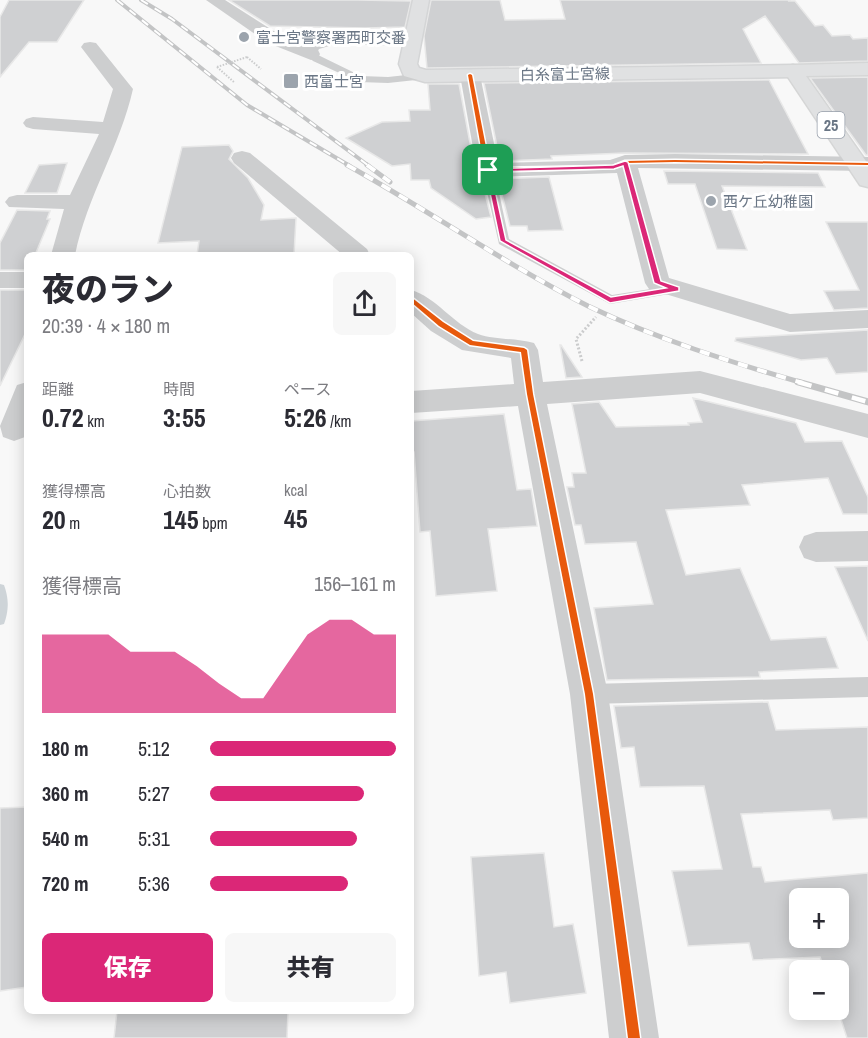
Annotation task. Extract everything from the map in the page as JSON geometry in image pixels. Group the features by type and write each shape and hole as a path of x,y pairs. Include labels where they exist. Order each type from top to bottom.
{"main road":[{"path":"421,0 408,64 411,72 425,76"},
{"name":"白糸富士宮線","path":"425,76 868,69"},
{"name":"25","path":"793,71 865,169"}],"street":[{"path":"214,0 274,39 311,54"},
{"path":"63,252 65,240 89,176 112,129 123,89 90,47"},
{"path":"471,75 488,170 614,167 625,162 865,169"},
{"path":"33,123 112,129"},
{"path":"242,158 354,252"},
{"path":"625,162 657,283 790,323 868,319"},
{"path":"17,202 80,202"},
{"path":"0,280 24,280"},
{"path":"414,302 441,324 472,343 524,350 530,394 589,694 634,1038"},
{"path":"414,402 700,382 868,426"},
{"path":"14,429 24,401"},
{"path":"816,547 868,546"}],"lane":[{"path":"413,43 336,41 315,48 311,54 326,64 360,79 388,80 425,76"},
{"path":"488,170 503,241 610,300 676,289"},
{"path":"589,694 868,687"}],"path":[{"path":"234,82 217,67 247,57 261,69"},
{"path":"590,390 576,339 610,300"}],"building":[{"path":"9,0 84,0 57,42 29,42 0,77 0,17"},
{"path":"229,0 411,1 405,27 365,28 270,26"},
{"path":"431,0 500,0 505,20 565,19 560,0 791,0 788,1 795,1 815,26 823,25 832,36 850,35 853,39 868,38 868,61 799,63 765,16 743,29 761,63 427,68 424,36"},
{"path":"868,77 868,155 866,155 810,78"},
{"path":"769,80 808,154 625,153 500,161 484,83"},
{"path":"428,84 459,84 475,170 481,178 491,217 476,219 431,188 429,180 411,180 410,164 392,166 346,138 382,122 410,121 409,110 430,110"},
{"path":"229,145 233,151 229,159 248,178 264,205 261,220 296,218 294,252 197,252 199,241 158,243 182,147"},
{"path":"67,163 57,193 25,193 39,165"},
{"path":"664,171 818,173 825,187 722,186 747,250 717,249 695,184 668,184"},
{"path":"549,177 563,230 528,231 527,226 510,226 498,179"},
{"path":"17,210 50,211 47,219 50,219 36,252 24,252 24,270 0,270 0,243"},
{"path":"826,222 868,222 868,308 834,310 824,291 859,290"},
{"path":"0,290 24,290 24,336 0,386"},
{"path":"868,330 868,372 836,374 827,358 801,360 735,341 736,338"},
{"path":"561,345 582,377 566,378"},
{"path":"693,398 796,423 805,442 842,441 868,497 868,514 843,514 828,478 742,485 750,505 666,510 686,575 740,568 771,640 826,637 838,668 759,672 760,677 607,680 594,608 653,604 636,542 585,544 581,525 575,525 567,487 574,487 572,473 586,473 572,404 599,402 616,427 689,425 688,423 702,422"},
{"path":"504,414 517,490 531,489 537,526 488,529 497,591 436,596 430,531 420,532 414,421"},
{"path":"868,566 868,641 835,567"},
{"path":"768,702 776,730 868,727 868,818 833,820 830,810 741,814 753,867 761,867 765,882 868,873 868,1038 847,1038 841,1020 849,1020 849,960 821,960 820,957 753,960 749,943 688,946 672,871 722,869 704,786 640,787 634,747 621,748 614,706"},
{"path":"24,807 24,987 0,991 0,808"},
{"path":"544,853 554,927 573,924 586,993 510,1003 506,972 479,976 471,857"},
{"path":"117,1014 288,1014 287,1038 114,1038"}],"waterway":[{"path":"0,589 3,601 0,620"}],"railway":[{"path":"117,0 247,105 350,166"},
{"path":"141,0 172,19 369,166"},
{"path":"347,165 527,273 588,306 694,349 803,383"},
{"path":"367,165 390,182"},
{"path":"798,382 868,402"}],"cycle path":[{"path":"470,75 488,170 614,167 625,162 675,161 868,164"},
{"path":"414,302 441,324 472,343 524,350 530,394 589,694 634,1038"}],"place":[{"name":"富士宮警察署西町交番","path":"244,37"},
{"name":"西富士宮","path":"291,81"},
{"name":"西ケ丘幼稚園","path":"711,201"}],"route":[{"path":"625,162 657,283 676,289 610,300 503,241 488,170 614,167 625,162"}]}
